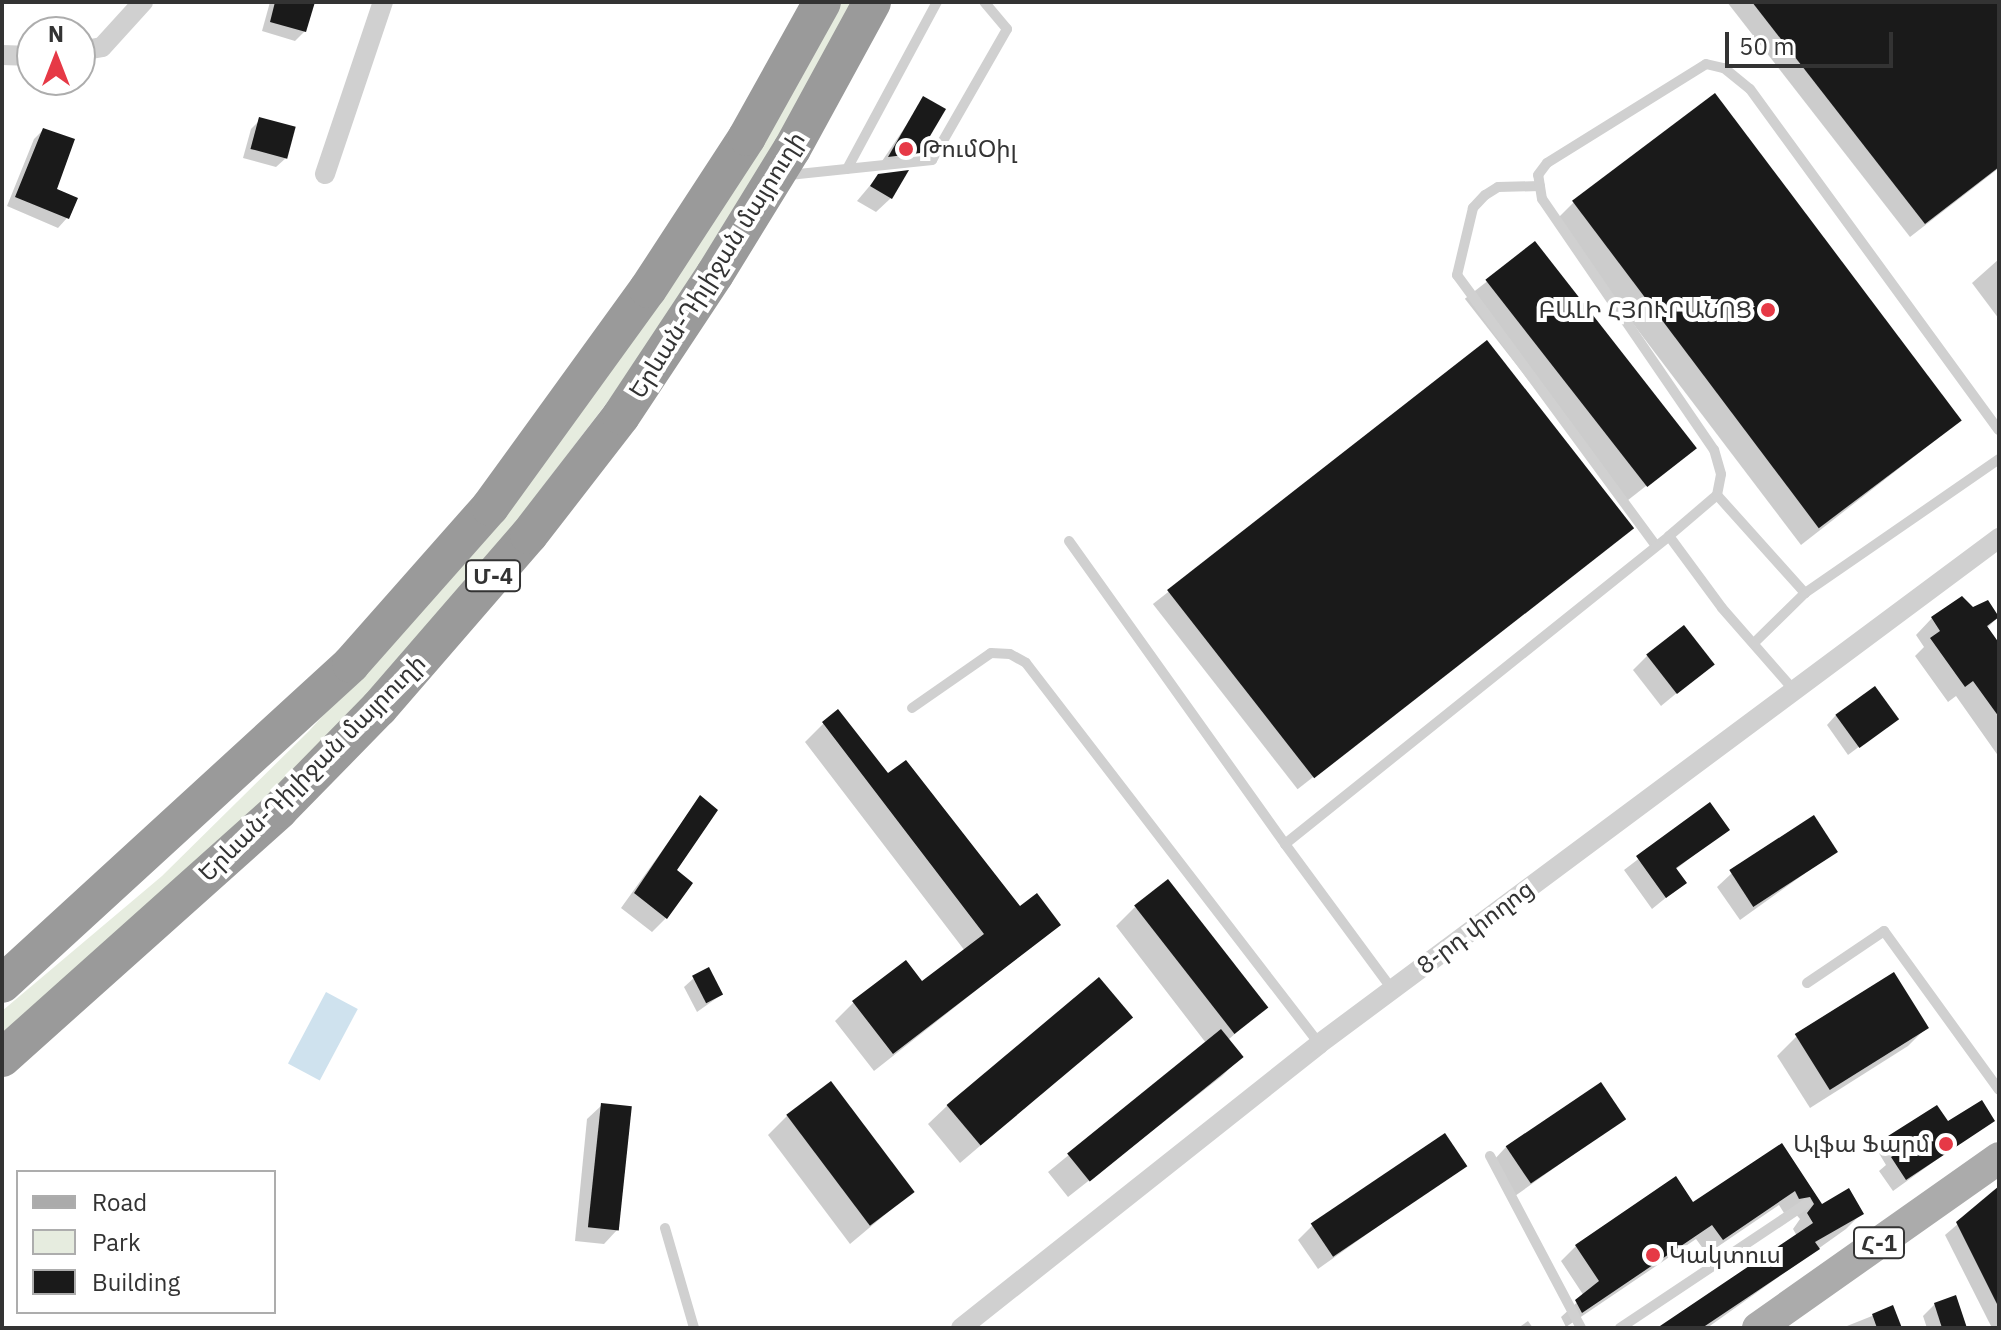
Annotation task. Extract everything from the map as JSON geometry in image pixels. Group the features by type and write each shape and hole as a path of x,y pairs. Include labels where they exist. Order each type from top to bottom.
{"highway":[{"name":"Երևան-Դիլիջան մայրուղի","path":"2,984 351,664 490,507 656,277 747,137 822,2"},
{"name":"Երևան-Դիլիջան մայրուղի","path":"2,1058 267,820 379,708 529,535 621,416 775,176 872,2"}],"main road":[{"name":"Հ-1","path":"1758,1328 1999,1158"}],"street":[{"path":"96,48 102,47 143,2"},
{"path":"325,174 383,2"},
{"name":"8-րդ փողոց","path":"961,1328 1319,1044 1999,538"}],"lane":[{"path":"847,169 937,2"},
{"path":"775,176 932,160 1007,29 984,2"},
{"path":"1285,844 1717,495 1721,474 1714,450 1542,199 1538,175 1547,163 1706,64 1724,68 1750,89 1999,430"},
{"path":"1540,186 1498,187 1485,195 1473,208 1457,275 1656,546"},
{"path":"1755,642 1805,593 1999,459"},
{"path":"1717,495 1805,593"},
{"path":"1669,536 1722,608 1755,642 1793,689"},
{"path":"1069,541 1392,989"},
{"path":"912,708 991,653 1010,654 1026,663 1319,1044"},
{"path":"1807,983 1884,931 1999,1090"},
{"path":"1490,1156 1581,1328"},
{"path":"1620,1328 1806,1204"},
{"path":"665,1228 694,1328"}],"green space":[{"path":"838,2 858,2 712,248 612,396 487,560 337,728 228,836 2,1035 2,1011 162,876 309,731 477,545"}],"water":[{"path":"326,992 358,1009 320,1080 288,1064"}],"building":[{"path":"275,2 315,2 306,32 270,22"},
{"path":"1752,2 1999,2 1999,167 1925,224"},
{"name":"ԲԱԼԻ ՀՅՈՒՐԱՆՈՑ","path":"1715,93 1962,420 1819,528 1572,201"},
{"path":"923,96 946,109 920,153 888,157"},
{"path":"259,117 296,127 287,159 250,149"},
{"path":"43,128 75,139 57,189 78,198 69,219 15,197"},
{"path":"909,170 892,199 870,186 878,174"},
{"path":"1535,241 1697,448 1647,487 1485,280"},
{"path":"1487,340 1634,528 1314,778 1167,590"},
{"path":"1962,596 1973,607 1988,600 1999,617 1987,626 1999,643 1999,717 1973,681 1965,687 1930,638 1940,631 1931,617"},
{"path":"1684,625 1715,664 1677,694 1646,655"},
{"path":"1875,686 1899,719 1859,748 1835,715"},
{"path":"838,709 888,773 906,760 1020,906 1037,893 1061,925 893,1054 852,1001 906,960 922,981 984,934 822,722"},
{"path":"700,795 718,810 677,870 693,883 667,919 634,893"},
{"path":"1710,802 1730,830 1676,868 1687,883 1666,898 1636,856"},
{"path":"1814,815 1838,852 1753,907 1729,870"},
{"path":"1168,879 1268,1007 1234,1034 1134,905"},
{"path":"709,967 723,995 706,1003 692,976"},
{"path":"1894,972 1929,1028 1830,1090 1795,1034"},
{"path":"1099,977 1133,1018 981,1146 947,1105"},
{"path":"1221,1029 1244,1057 1090,1182 1067,1154"},
{"path":"831,1081 915,1192 870,1226 786,1115"},
{"path":"1601,1082 1626,1119 1531,1184 1506,1146"},
{"path":"1982,1100 1995,1121 1906,1180 1891,1157 1899,1152 1888,1136 1937,1105 1948,1121"},
{"path":"601,1103 632,1106 619,1231 588,1227"},
{"path":"1445,1133 1467,1166 1333,1257 1311,1224"},
{"path":"1782,1143 1822,1204 1849,1188 1864,1214 1815,1242 1820,1249 1702,1328 1657,1328 1813,1223 1807,1213 1814,1204 1810,1197 1799,1199 1795,1191 1723,1240 1712,1225 1582,1313 1575,1300 1599,1281 1575,1245 1676,1176 1693,1202"},
{"path":"1999,1186 1999,1308 1956,1222"},
{"path":"1956,1295 1967,1328 1942,1328 1934,1303"},
{"path":"1893,1305 1902,1328 1877,1328 1872,1314"}],"place":[{"name":"ԹումՕիլ","path":"906,149"},
{"name":"ԲԱԼԻ ՀՅՈՒՐԱՆՈՑ","path":"1768,310"},
{"name":"Ալֆա Ֆարմ","path":"1946,1144"},
{"name":"Կակտուս","path":"1653,1255"}]}
